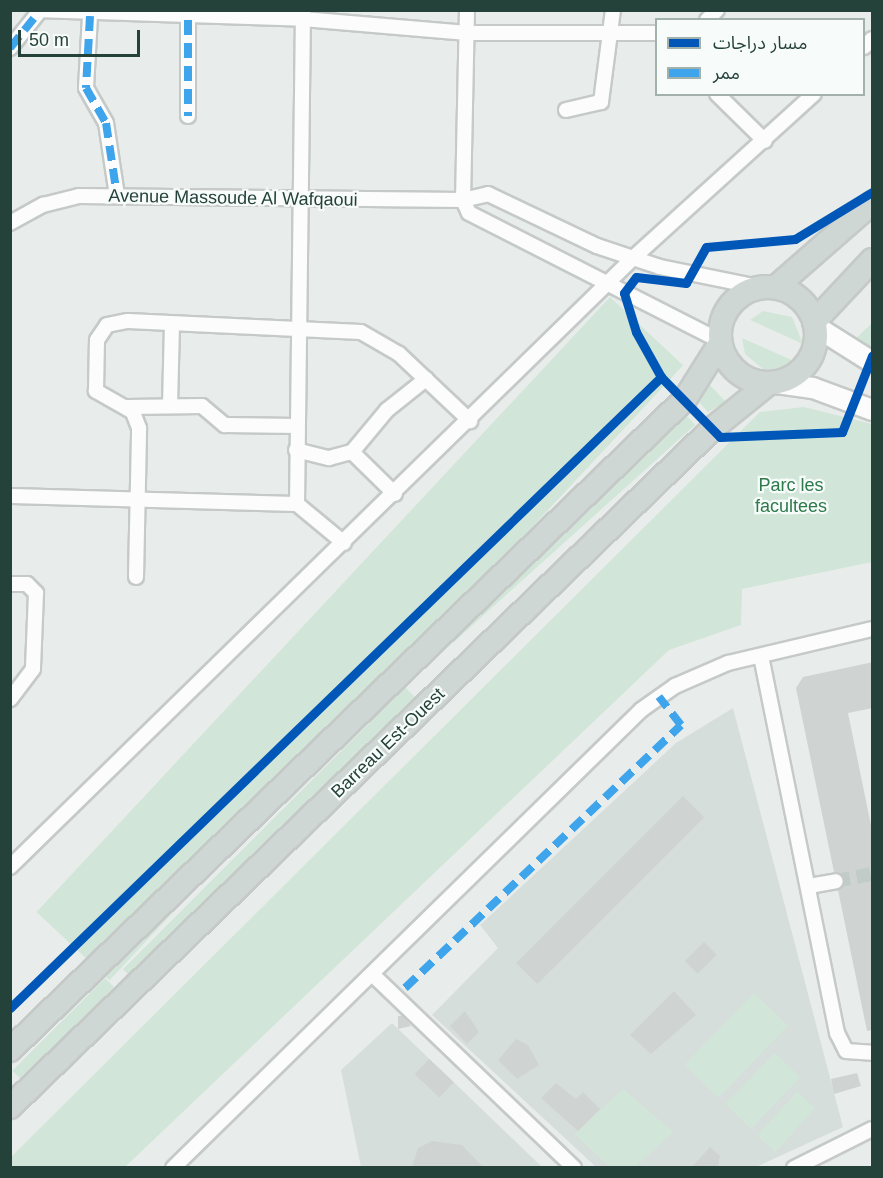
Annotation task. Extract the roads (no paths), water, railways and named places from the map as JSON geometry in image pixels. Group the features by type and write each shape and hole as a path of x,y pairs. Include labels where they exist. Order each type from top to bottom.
{"main road":[{"path":"10,1050 685,399 719,343 721,321 733,300 767,287 873,203"},
{"path":"773,383 808,363 815,324 873,260"},
{"path":"767,287 796,296 815,324 873,362"},
{"path":"719,343 734,371 773,383 813,388 873,410"},
{"name":"Barreau Est-Ouest","path":"10,1107 712,429 773,383"}],"street":[{"path":"467,10 463,200 476,219 609,284 719,343"},
{"path":"566,110 597,108 601,102 614,31 613,10"},
{"path":"10,48 38,12 188,20 303,15 467,33 614,31 655,33"},
{"path":"297,504 303,15"},
{"path":"90,16 86,88 106,123 117,196"},
{"path":"188,20 188,116"},
{"path":"719,96 765,141"},
{"path":"10,867 470,421 633,258 765,141 812,96"},
{"name":"Avenue Massoude Al Wafqaoui","path":"10,223 61,199 117,196 300,200 463,200 497,195 597,246 633,258 767,287"},
{"path":"297,426 225,425 208,407 128,408 96,391 101,331 114,322 362,332 394,350 470,421"},
{"path":"170,406 172,324"},
{"path":"296,450 329,458 352,452 387,410 426,379"},
{"path":"128,408 139,428 136,577"},
{"path":"352,452 395,494"},
{"path":"10,496 297,504 344,543"},
{"path":"10,584 27,584 36,593 33,669 10,699"},
{"path":"173,1167 641,710 704,672 873,629"},
{"path":"761,656 841,1044 855,1056 873,1053"},
{"path":"808,886 836,881"},
{"path":"372,974 574,1167"},
{"path":"794,1167 873,1129"}],"tunnel":[{"path":"836,881 872,874"}],"park label":[{"name":"Parc les facultees","path":"791,496"}]}
